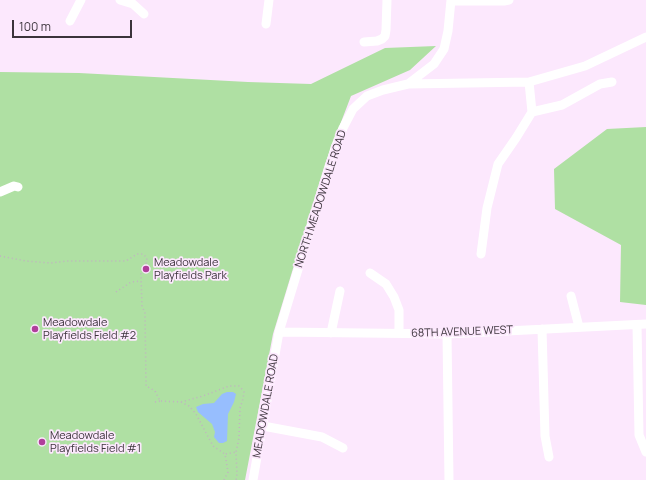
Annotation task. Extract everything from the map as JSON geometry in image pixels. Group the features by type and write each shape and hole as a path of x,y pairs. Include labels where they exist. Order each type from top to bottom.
{"street":[{"path":"70,21 81,0"},
{"path":"120,0 133,4 144,14"},
{"path":"266,24 269,0"},
{"path":"364,42 382,40 385,36 387,0"},
{"path":"408,84 434,64 444,49 448,31 451,0 509,0"},
{"name":"NORTH MEADOWDALE ROAD","path":"279,332 335,148 353,109 367,96 382,90 408,84 529,82 585,66 646,37"},
{"path":"481,254 487,208 498,164 532,112 529,82"},
{"path":"532,112 562,105 600,84 612,82"},
{"path":"0,192 14,186 18,187"},
{"path":"370,273 386,284 394,296 398,310 399,333"},
{"path":"331,333 340,291"},
{"path":"571,296 580,327"},
{"path":"641,324 639,435 646,452"},
{"name":"68TH AVENUE WEST","path":"279,332 447,334 641,324"},
{"path":"542,329 545,436 549,457"},
{"name":"MEADOWDALE ROAD","path":"254,480 279,332"},
{"path":"447,334 449,480"},
{"path":"263,426 322,437 343,448"}],"path":[{"path":"0,256 26,262 44,263 126,262 138,254 144,254 147,258 141,274 141,280 142,307 146,312 146,386 155,391 160,401"},
{"path":"116,292 131,282 141,280"},
{"path":"155,402 181,402 203,396 229,386 239,386 244,392 240,408 239,438 236,452 236,480"},
{"path":"181,402 189,406 196,414 213,446 225,454 236,452"},
{"path":"224,480 228,472 225,454"}],"green space":[{"name":"Meadowdale Playfields Park","path":"436,46 410,70 351,96 325,164 273,334 245,480 0,480 0,72 79,73 311,84 385,48"},
{"path":"646,127 646,305 620,302 621,245 555,209 554,169 607,129"}],"water":[{"path":"233,392 236,394 228,414 227,441 219,443 214,437 215,432 212,424 198,412 196,407 203,404 214,403 222,394"}],"place":[{"name":"Meadowdale Playfields Park","path":"146,269"},
{"name":"Meadowdale Playfields Field #2","path":"35,329"},
{"name":"Meadowdale Playfields Field #1","path":"42,442"}]}
